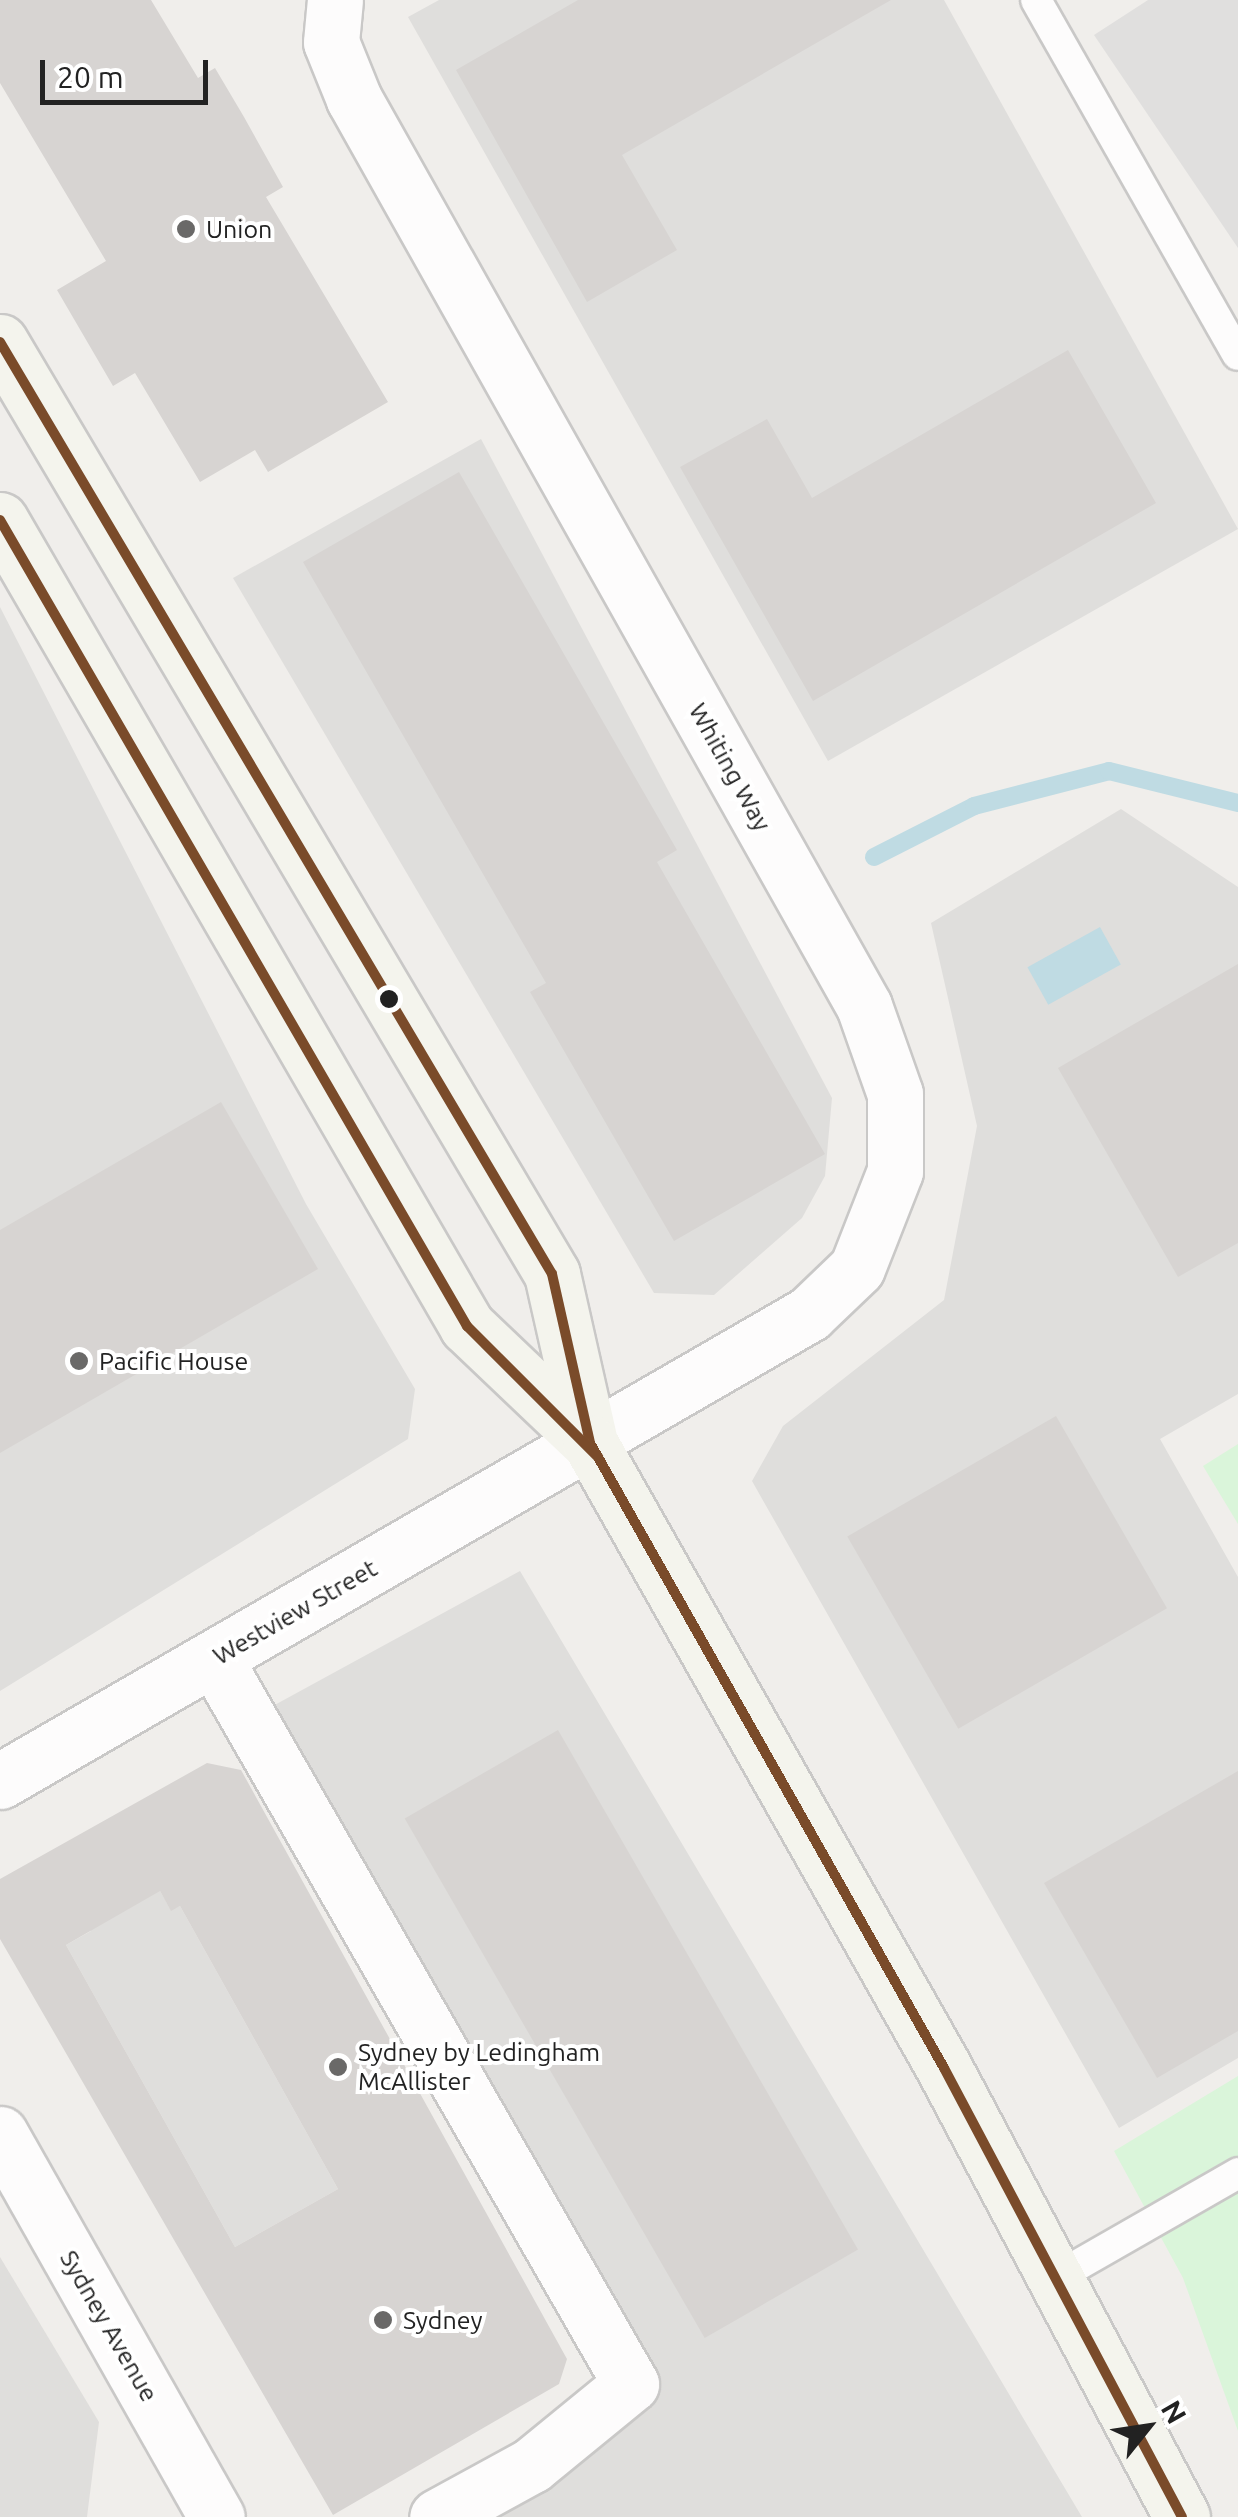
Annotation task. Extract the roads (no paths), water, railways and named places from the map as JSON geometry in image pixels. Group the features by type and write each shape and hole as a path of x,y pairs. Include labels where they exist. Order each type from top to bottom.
{"main road":[{"path":"0,342 72,470 552,1274 590,1444 1055,2278 1182,2517"},
{"path":"72,470 0,516 467,1326 590,1444"}],"street":[{"name":"Whiting Way","path":"334,0 331,42 354,99 864,1006 895,1094 899,1131 886,1208 838,1290 590,1444"},
{"name":"Westview Street","path":"0,1781 590,1444"},
{"path":"214,1658 631,2384 532,2465 437,2517"},
{"name":"Sydney Avenue","path":"0,2134 218,2517"}],"lane":[{"path":"1036,0 1238,355"},
{"path":"1055,2278 1238,2172"}],"water":[{"path":"1100,927 1121,965 1048,1005 1027,967"}],"waterway":[{"path":"874,857 974,806 1109,771 1238,803"}],"place":[{"name":"Union","path":"186,229"},
{"name":"Pacific House","path":"79,1361"},
{"name":"Sydney by Ledingham McAllister","path":"338,2067"},
{"name":"Sydney","path":"383,2320"}]}
